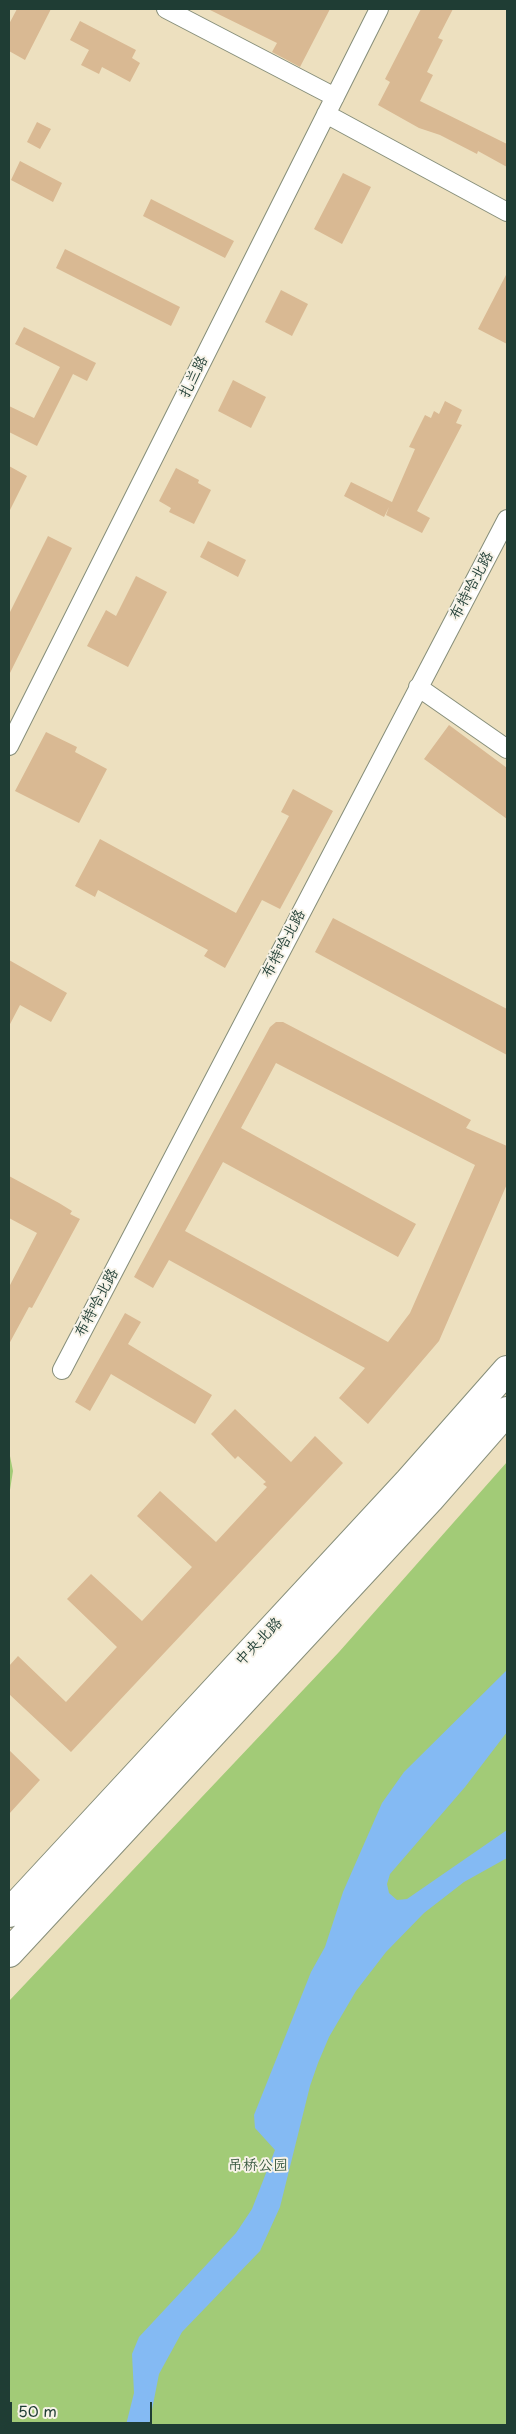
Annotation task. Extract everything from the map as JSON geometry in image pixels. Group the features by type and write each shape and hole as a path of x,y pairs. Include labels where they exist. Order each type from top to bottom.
{"main road":[{"name":"中央北路","path":"9,1913 409,1481 507,1370"},
{"name":"中央北路","path":"9,1953 423,1506 507,1411"}],"street":[{"path":"166,9 335,96"},
{"name":"扎兰路","path":"9,746 379,9"},
{"path":"326,114 507,212"},
{"name":"布特哈北路","path":"62,1370 507,519"},
{"path":"418,687 507,748"}],"green space":[{"path":"9,1451 13,1471 9,1496"},
{"name":"吊桥公园","path":"507,1462 507,2425 9,2425 9,2001 339,1652"}],"water":[{"path":"507,1670 507,1732 465,1787 390,1874 387,1884 389,1893 397,1900 407,1899 507,1830 507,1858 464,1882 424,1913 386,1952 356,1991 329,2037 318,2063 310,2086 280,2207 260,2251 182,2332 159,2374 149,2425 126,2425 134,2393 132,2354 139,2337 236,2233 252,2209 275,2150 255,2128 254,2115 311,1972 325,1947 343,1892 382,1803 404,1772"}],"building":[{"path":"17,9 51,9 25,60 9,51 9,24"},
{"path":"208,9 330,9 300,67 272,52 277,43"},
{"path":"421,9 453,9 438,38 443,40 427,72 433,75 420,101 507,144 507,167 478,151 477,154 440,135 419,128 378,105 390,82 385,79"},
{"path":"80,21 136,50 132,58 140,63 130,82 102,67 99,74 81,65 89,50 70,40"},
{"path":"37,122 51,129 40,149 27,142"},
{"path":"20,161 62,183 53,202 11,180"},
{"path":"343,173 371,187 342,244 314,229"},
{"path":"151,199 234,241 225,258 143,216"},
{"path":"65,249 180,307 171,326 56,268"},
{"path":"507,273 507,344 478,329"},
{"path":"281,290 308,304 292,336 265,322"},
{"path":"24,327 96,363 87,381 73,374 37,446 9,432 9,406 34,418 60,367 15,344"},
{"path":"233,380 266,397 251,428 218,411"},
{"path":"445,401 462,410 456,423 462,425 417,511 430,518 422,533 386,515 389,507 384,517 344,496 351,482 392,502 415,449 409,447 425,415 431,418 434,411 439,414"},
{"path":"9,466 27,476 9,512"},
{"path":"176,468 199,480 198,483 211,490 194,524 169,512 171,508 159,501"},
{"path":"48,536 72,548 9,675 9,614"},
{"path":"208,541 246,560 238,577 200,557"},
{"path":"136,576 167,592 128,667 87,646 106,610 116,616"},
{"path":"449,725 507,768 507,819 424,759"},
{"path":"46,732 77,747 75,752 107,769 79,823 15,791"},
{"path":"293,789 333,811 280,909 262,900 225,968 204,956 208,950 98,890 95,897 75,886 100,839 236,913 289,816 281,812"},
{"path":"333,918 507,1009 507,1055 315,952"},
{"path":"9,960 67,993 51,1022 20,1005 9,1026"},
{"path":"276,1022 283,1022 471,1120 466,1128 507,1146 507,1184 439,1341 368,1424 339,1398 365,1368 169,1260 153,1288 134,1277 270,1027","holes":["276,1063 475,1165 410,1313 388,1342 185,1231 223,1162 398,1257 416,1224 241,1128"]},
{"path":"9,1176 59,1203 72,1211 70,1214 80,1219 32,1308 29,1307 9,1344 9,1287 37,1233 9,1218"},
{"path":"125,1313 141,1322 128,1344 212,1395 195,1424 111,1374 90,1411 75,1402"},
{"path":"235,1409 291,1462 315,1436 343,1463 71,1752 9,1694 9,1666 18,1656 66,1702 117,1647 67,1599 91,1574 142,1621 192,1567 137,1516 160,1491 216,1542 267,1487 263,1484 266,1482 238,1456 235,1459 211,1434"},
{"path":"9,1750 40,1780 9,1814"}]}
